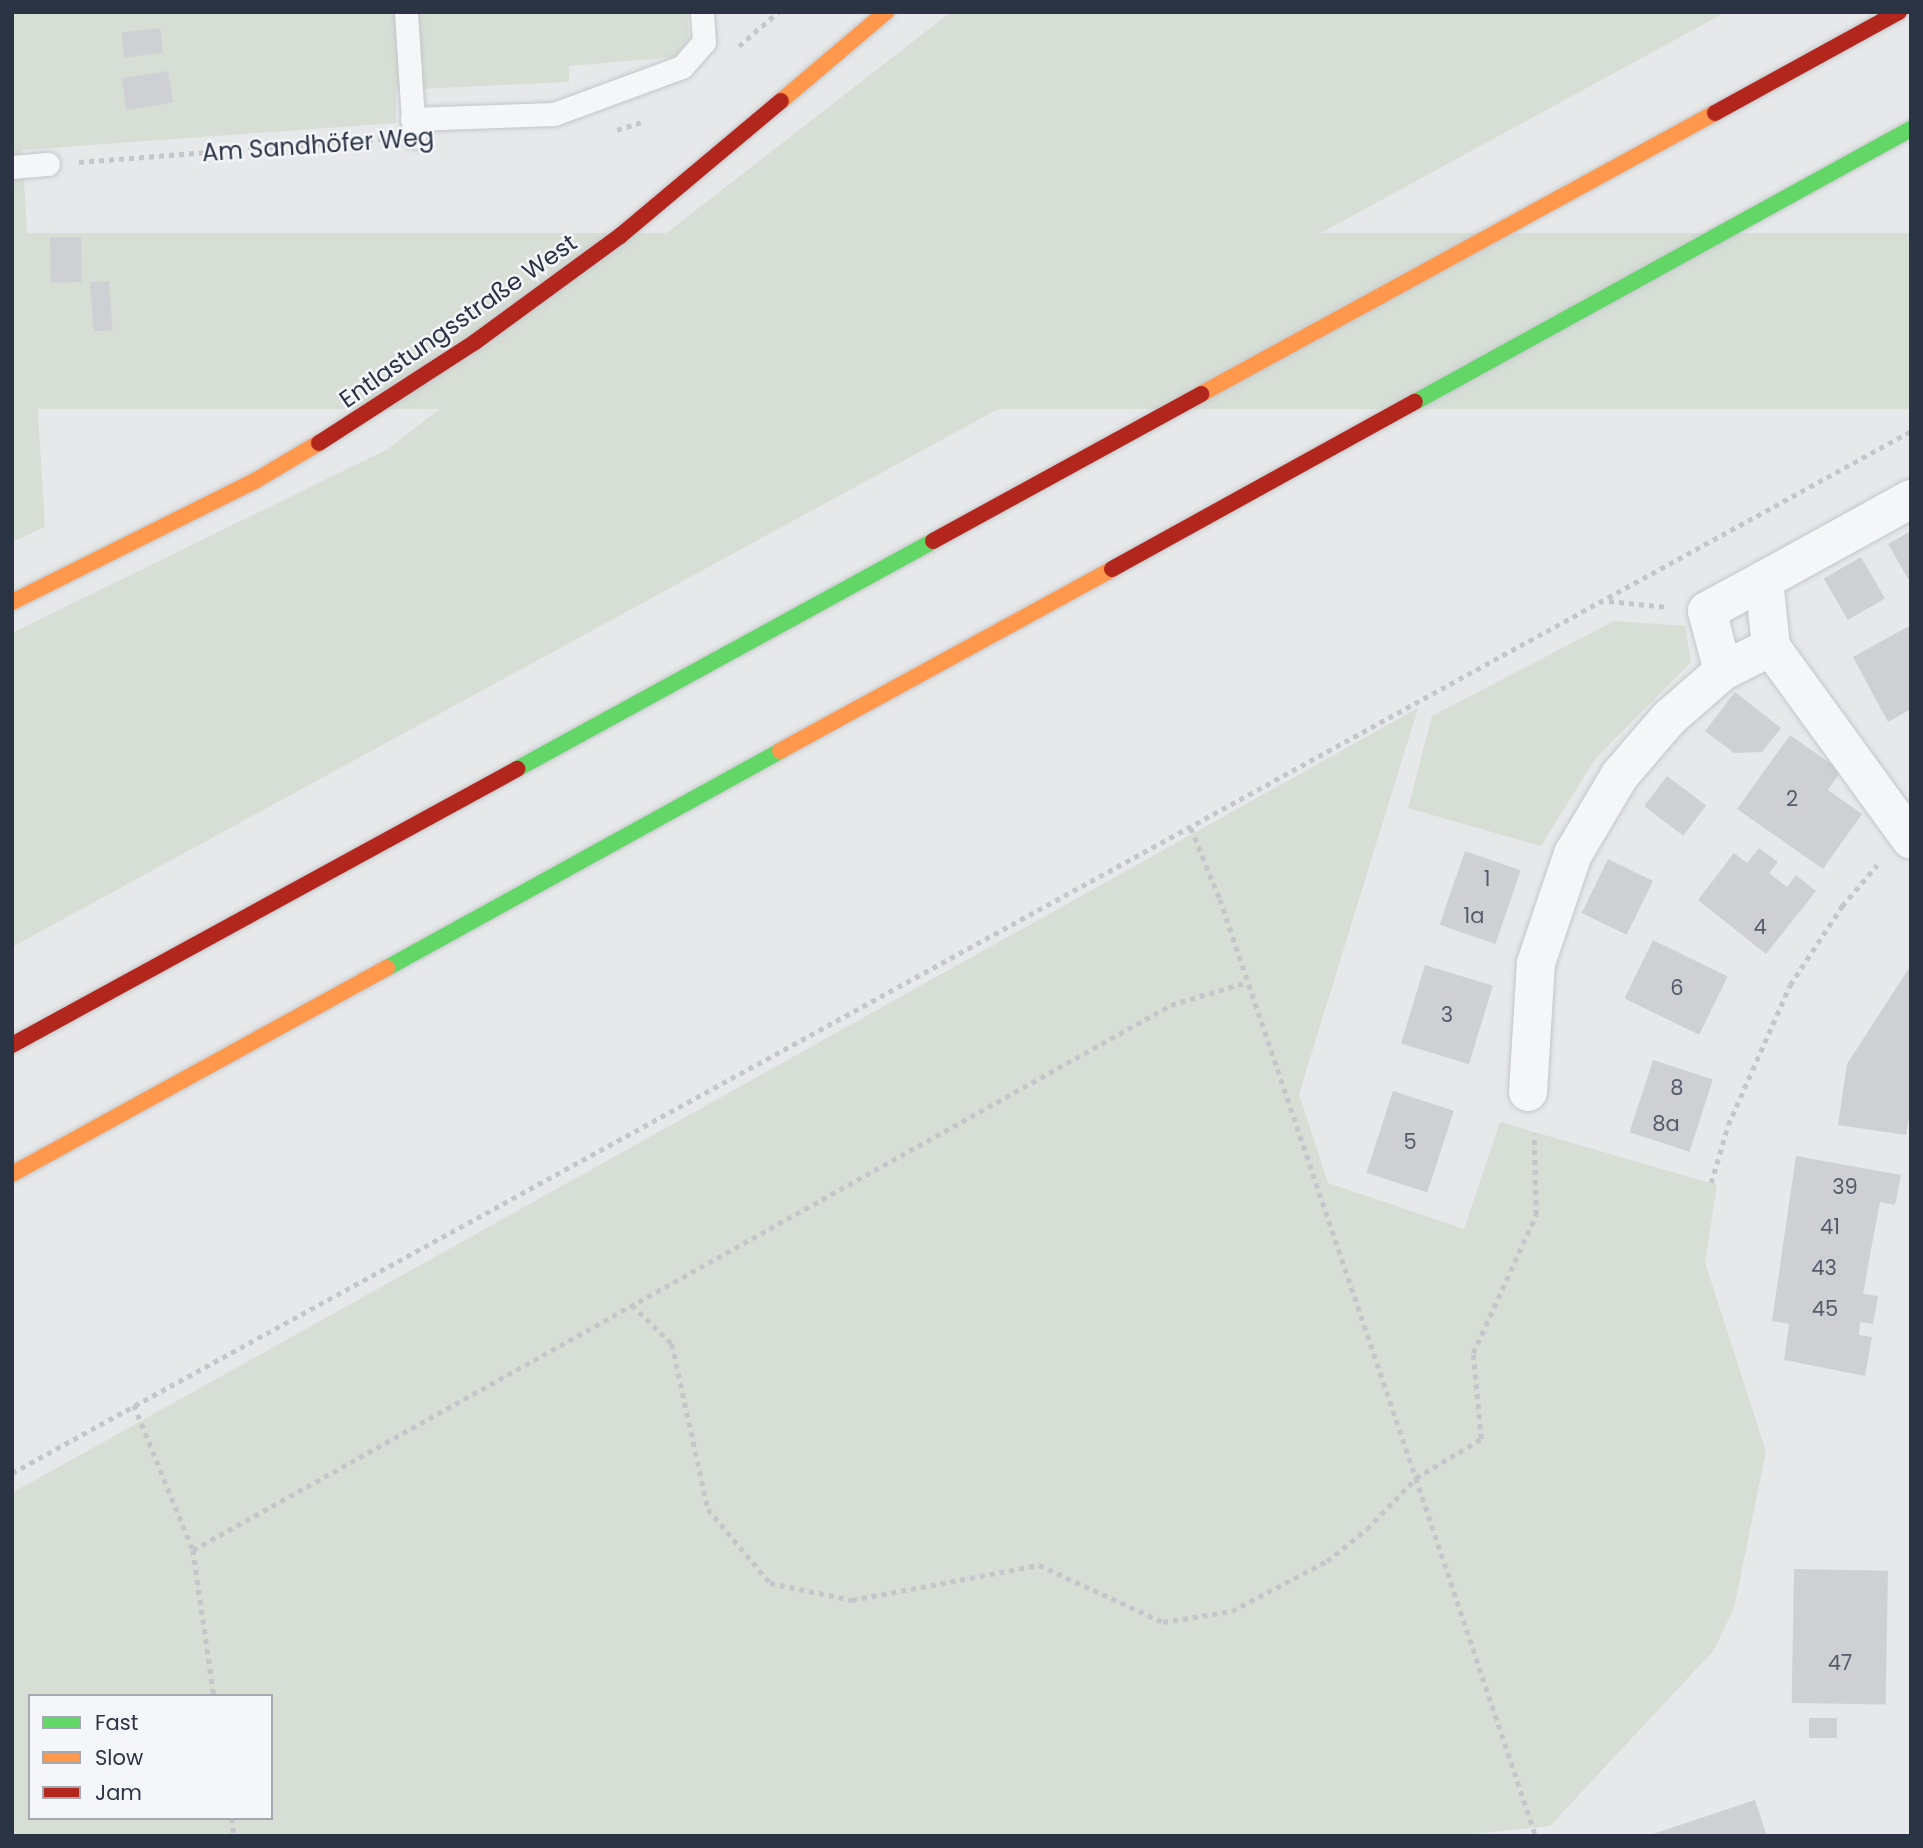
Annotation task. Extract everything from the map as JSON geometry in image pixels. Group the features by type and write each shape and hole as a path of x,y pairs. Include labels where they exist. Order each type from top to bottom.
{"main road":[{"name":"Entlastungsstraße West","path":"12,602 79,573 253,482 363,417 475,342 620,236 886,12"},
{"path":"12,1045 1899,12"},
{"path":"12,1174 1911,129"}],"street":[{"path":"1723,671 1707,611 1911,499"},
{"path":"1764,580 1771,647 1908,837"},
{"path":"1528,1092 1536,963 1573,854 1620,775 1669,718 1723,671 1771,647"}],"lane":[{"path":"406,12 413,128 554,114 682,67 704,42 702,12"},
{"path":"12,167 48,164"}],"path":[{"name":"Am Sandhöfer Weg","path":"48,164 413,128"},
{"path":"610,131 623,130"},
{"path":"12,1473 1608,601 1911,431"},
{"path":"1608,601 1707,611"},
{"path":"1191,828 1247,982 1536,1836"},
{"path":"1711,1183 1728,1125 1790,985 1842,906 1908,837"},
{"path":"193,1550 1171,1005 1247,982"},
{"path":"632,1305 672,1344 708,1509 769,1583 852,1600 1038,1565 1163,1622 1232,1611 1327,1561 1367,1529 1416,1478 1481,1439 1473,1353 1536,1215 1537,1158 1528,1092"},
{"path":"134,1405 193,1550 214,1694"}],"shaded area":[{"path":"12,12 687,12 689,39 675,57 569,66 569,82 396,90 396,123 22,150 45,527 12,542"},
{"path":"951,12 1726,12 12,947 12,633 388,449"},
{"path":"12,233 1911,233 1911,409 12,409"},
{"path":"1614,621 1685,626 1691,662 1595,759 1541,846 1408,808 1432,716"},
{"path":"1418,708 1299,1094 1328,1183 1464,1229 1500,1122 1717,1185 1705,1262 1766,1452 1734,1608 1714,1650 1550,1826 1452,1836 12,1836 12,1493"}],"building":[{"path":"160,28 163,53 124,58 121,33"},
{"path":"168,71 173,103 127,110 122,78"},
{"path":"81,237 82,282 51,283 50,238"},
{"path":"109,281 112,330 93,331 90,282"},
{"path":"1911,531 1911,584 1888,544"},
{"path":"1861,557 1885,599 1848,620 1824,578"},
{"path":"1911,625 1911,709 1888,722 1853,657"},
{"path":"1735,692 1781,728 1762,752 1734,753 1705,731"},
{"path":"1790,735 1841,771 1828,790 1862,814 1823,869 1737,809"},
{"path":"1667,776 1706,805 1683,836 1644,806"},
{"path":"1759,848 1778,862 1769,873 1787,887 1796,875 1816,891 1766,954 1698,900 1734,853 1747,863"},
{"path":"1465,851 1521,870 1495,944 1440,925"},
{"path":"1608,859 1653,881 1627,935 1582,913"},
{"path":"1653,940 1728,976 1699,1035 1625,998"},
{"path":"1425,965 1493,986 1469,1064 1401,1043"},
{"path":"1911,965 1911,1105 1906,1135 1838,1125 1847,1064"},
{"path":"1653,1060 1713,1079 1689,1152 1630,1132"},
{"path":"1393,1091 1454,1111 1427,1193 1366,1173"},
{"path":"1796,1156 1901,1175 1895,1205 1880,1202 1863,1294 1878,1296 1873,1324 1860,1322 1859,1335 1872,1337 1865,1376 1784,1360 1789,1324 1772,1321"},
{"path":"1794,1569 1888,1571 1886,1705 1792,1703"},
{"path":"1809,1718 1837,1718 1837,1738 1809,1738"},
{"path":"1755,1800 1767,1836 1650,1836 1650,1835"}],"traffic: fast":[{"path":"1415,402 1911,129"},
{"path":"517,769 933,541"},
{"path":"387,968 780,751"}],"traffic: slow":[{"path":"781,101 886,12"},
{"path":"1201,394 1715,113"},
{"path":"12,602 253,482 319,443"},
{"path":"780,751 1112,569"},
{"path":"12,1174 387,968"}],"traffic: jam":[{"path":"1715,113 1899,12"},
{"path":"319,443 475,342 620,236 781,101"},
{"path":"933,541 1201,394"},
{"path":"1112,569 1415,402"},
{"path":"12,1045 517,769"}]}
